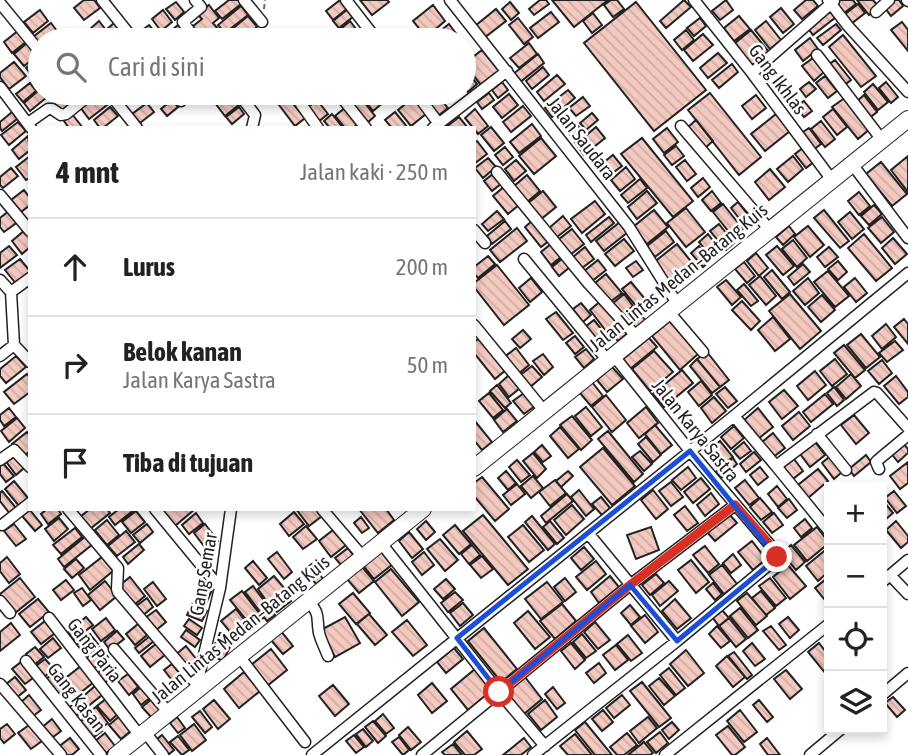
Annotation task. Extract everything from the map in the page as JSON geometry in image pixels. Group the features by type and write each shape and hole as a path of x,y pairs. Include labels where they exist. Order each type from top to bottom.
{"highway":[{"name":"Jalan Lintas Medan–Batang Kuis","path":"476,466 908,119"},
{"name":"Jalan Lintas Medan–Batang Kuis","path":"116,755 421,511"}],"street":[{"path":"102,0 124,28"},
{"path":"187,28 183,21 201,7 195,0"},
{"path":"244,0 262,22"},
{"path":"346,0 367,28"},
{"name":"Jalan Saudara","path":"450,0 472,28"},
{"name":"Gang Ikhlas","path":"694,0 832,180"},
{"path":"876,12 889,0"},
{"path":"752,73 831,1 848,26 908,92"},
{"path":"0,3 28,37"},
{"name":"Jalan Saudara","path":"476,32 629,227 674,308 703,352"},
{"path":"817,55 882,140"},
{"path":"476,95 507,71"},
{"path":"0,87 30,125 48,109 61,115 77,105"},
{"path":"119,105 136,126"},
{"path":"247,105 255,115 252,126"},
{"path":"302,105 317,126"},
{"path":"348,105 364,126"},
{"path":"423,105 436,126 463,105"},
{"path":"681,125 770,230"},
{"path":"852,164 908,238"},
{"path":"497,172 589,284 637,337"},
{"path":"0,195 28,229"},
{"path":"476,232 485,243"},
{"name":"Jalan Karya Sastra","path":"524,258 776,552 777,557 677,641"},
{"path":"312,755 327,750 457,638 908,273"},
{"path":"11,292 28,279"},
{"path":"0,280 11,292 14,345 28,360"},
{"path":"476,326 545,412"},
{"path":"0,356 14,345"},
{"path":"776,466 874,392 907,427 877,460 879,470"},
{"path":"734,416 824,525"},
{"path":"817,435 846,470"},
{"path":"0,460 14,450 28,465"},
{"path":"2,525 28,505"},
{"path":"422,755 630,585 735,505"},
{"path":"70,511 118,568 118,592 201,685"},
{"path":"157,511 220,588"},
{"name":"Gang Semar","path":"201,685 220,588 231,511"},
{"path":"324,511 363,557"},
{"path":"533,755 677,641 588,533"},
{"path":"381,543 544,746"},
{"path":"887,577 908,561"},
{"path":"887,579 908,594"},
{"path":"0,601 10,613"},
{"path":"309,601 317,612 320,634 328,656"},
{"name":"Gang Paria","path":"49,618 142,734 163,755"},
{"path":"665,755 824,628"},
{"path":"114,649 169,713"},
{"path":"236,658 305,742"},
{"name":"Gang Kasan","path":"26,661 101,755"},
{"path":"887,691 908,673"},
{"path":"0,684 61,755"},
{"path":"810,755 835,734"}],"highlighted area":[{"path":"690,451 777,558 677,641 630,585 499,692 457,638"}],"building":[{"path":"84,0 94,0 100,8 84,20 74,8"},
{"path":"229,0 238,0 241,4 222,19 215,11"},
{"path":"340,0 348,8 333,20 326,11"},
{"path":"360,0 387,0 389,2 372,15"},
{"path":"540,0 546,0 549,4 534,15 529,9"},
{"path":"552,0 608,0 574,27"},
{"path":"611,0 617,0 624,9 613,17 604,5"},
{"path":"684,0 691,7 666,28 660,21"},
{"path":"726,0 733,10 720,20 712,11"},
{"path":"806,0 813,0 818,6 802,19 794,10"},
{"path":"853,0 856,4 844,13 835,2"},
{"path":"857,0 873,0 879,7 869,15"},
{"path":"899,0 903,6 891,16 885,8"},
{"path":"176,2 184,12 175,20 166,9"},
{"path":"510,2 519,13 511,20 502,9"},
{"path":"636,2 706,90 654,131 584,43"},
{"path":"858,4 865,13 851,24 844,15"},
{"path":"209,5 219,18 213,23 217,28 193,28 202,19 197,14"},
{"path":"433,5 445,21 437,28 419,28 413,21"},
{"path":"241,6 248,15 231,28 221,28 218,25"},
{"path":"781,8 794,24 783,33 770,17"},
{"path":"348,9 354,16 339,28 333,21"},
{"path":"496,9 506,21 484,38 475,26"},
{"path":"40,10 48,21 39,28 29,28 24,22"},
{"path":"163,10 172,22 165,28 159,28 152,19"},
{"path":"830,10 836,17 813,35 807,27"},
{"path":"551,12 559,22 538,38 530,28"},
{"path":"593,13 602,25 592,33 583,21"},
{"path":"248,16 257,27 256,28 233,28"},
{"path":"739,16 750,29 734,41 724,28"},
{"path":"518,18 533,37 524,44 509,25"},
{"path":"700,18 706,26 694,36 687,28"},
{"path":"99,21 104,28 91,28"},
{"path":"350,21 355,28 342,28"},
{"path":"766,21 781,40 770,49 755,30"},
{"path":"902,22 908,30 908,51 891,30"},
{"path":"836,24 841,30 823,45 817,38"},
{"path":"19,30 27,41 12,53 4,42"},
{"path":"686,30 694,40 682,50 674,40"},
{"path":"751,30 769,52 751,66 734,44"},
{"path":"703,34 713,45 693,61 684,50"},
{"path":"843,35 876,76 861,87 829,47"},
{"path":"810,38 818,49 803,61 795,50"},
{"path":"529,43 537,54 519,68 510,58"},
{"path":"28,44 28,63 24,66 14,54"},
{"path":"482,50 499,71 481,85 476,79 476,55"},
{"path":"718,53 727,63 708,78 700,68"},
{"path":"538,54 544,63 519,83 512,75"},
{"path":"813,58 824,72 814,81 802,66"},
{"path":"835,60 851,80 843,86 827,66"},
{"path":"14,62 26,76 9,89 0,73"},
{"path":"732,64 738,72 719,88 712,80"},
{"path":"543,67 549,75 532,89 526,81"},
{"path":"557,75 565,84 544,101 537,92"},
{"path":"825,76 837,91 828,98 816,83"},
{"path":"502,82 508,90 498,98 492,90"},
{"path":"809,82 816,89 806,97 800,89"},
{"path":"886,82 898,97 891,103 879,88"},
{"path":"873,84 888,102 878,110 864,92"},
{"path":"28,85 28,98 23,102 16,94"},
{"path":"568,90 575,98 552,117 545,108"},
{"path":"489,93 494,100 482,109 477,102"},
{"path":"710,93 761,157 739,175 688,110"},
{"path":"509,94 518,105 502,118 493,107"},
{"path":"756,95 766,108 752,119 742,106"},
{"path":"864,95 877,112 868,119 855,103"},
{"path":"583,97 590,106 576,116 569,108"},
{"path":"846,97 871,128 858,139 832,107"},
{"path":"28,100 28,105 37,105 30,111 24,103"},
{"path":"804,101 812,111 804,117 796,107"},
{"path":"56,105 68,105 61,111"},
{"path":"83,105 107,105 89,119 80,107"},
{"path":"144,105 149,105 154,112 140,123 132,114"},
{"path":"166,105 178,107 167,116 161,109"},
{"path":"217,105 239,105 225,116"},
{"path":"279,105 294,105 305,118 295,126"},
{"path":"311,105 321,105 328,114 318,122 307,108"},
{"path":"351,105 366,105 375,116 366,124"},
{"path":"368,105 380,105 373,111"},
{"path":"404,105 420,105 427,113 411,126 398,110"},
{"path":"429,105 445,105 448,108 438,116"},
{"path":"523,106 531,116 511,132 503,122"},
{"path":"110,107 118,116 106,126 98,126 94,120"},
{"path":"239,107 244,114 232,124 226,117"},
{"path":"346,107 359,123 355,126 343,126 335,116"},
{"path":"475,109 488,126 478,134 476,126 472,126 465,118"},
{"path":"833,109 847,127 837,135 823,117"},
{"path":"12,112 17,119 2,131 0,122"},
{"path":"395,112 406,126 390,126 385,120"},
{"path":"565,112 575,123 566,130 557,119"},
{"path":"592,113 598,120 586,130 580,123"},
{"path":"72,114 81,126 68,126 64,121"},
{"path":"332,114 341,126 328,126 324,121"},
{"path":"776,114 790,131 765,151 751,134"},
{"path":"459,117 466,126 448,126"},
{"path":"696,120 713,141 705,148 688,127"},
{"path":"821,121 835,139 825,147 811,129"},
{"path":"18,122 26,131 9,145 1,135"},
{"path":"532,124 541,136 519,153 510,142"},
{"path":"578,126 585,134 575,142 569,133"},
{"path":"491,127 504,143 494,151 481,135"},
{"path":"596,127 605,138 584,155 576,144"},
{"path":"667,128 678,142 664,153 653,139"},
{"path":"809,128 821,144 813,150 800,134"},
{"path":"28,136 28,152 19,159 12,150"},
{"path":"541,138 556,156 534,174 519,156"},
{"path":"642,138 693,201 673,217 621,154"},
{"path":"476,142 487,154 476,162"},
{"path":"676,146 684,156 672,165 664,155"},
{"path":"505,147 513,157 503,165 495,155"},
{"path":"804,147 815,161 806,168 795,154"},
{"path":"613,155 622,166 607,177 599,166"},
{"path":"793,156 803,169 788,182 777,169"},
{"path":"908,156 908,192 891,170"},
{"path":"28,158 28,179 26,180 16,167"},
{"path":"488,158 496,167 483,178 476,167"},
{"path":"516,160 526,171 514,181 505,169"},
{"path":"685,160 696,174 687,181 676,167"},
{"path":"881,162 907,194 892,206 866,174"},
{"path":"626,167 635,179 620,191 611,180"},
{"path":"11,168 18,176 3,188 0,185 0,177"},
{"path":"770,169 785,187 769,200 755,182"},
{"path":"494,173 502,183 492,191 484,181"},
{"path":"527,175 540,191 526,203 513,187"},
{"path":"703,178 710,187 698,197 691,188"},
{"path":"640,179 647,188 628,203 621,195"},
{"path":"505,186 520,204 508,214 493,196"},
{"path":"24,190 28,195 28,207 21,212 11,200"},
{"path":"543,191 556,207 540,220 527,204"},
{"path":"647,191 657,203 637,219 628,207"},
{"path":"712,191 721,203 711,211 702,200"},
{"path":"859,192 870,206 859,215 848,201"},
{"path":"595,201 605,214 582,233 571,219"},
{"path":"738,202 755,224 748,230 731,208"},
{"path":"723,204 743,229 733,237 713,212"},
{"path":"874,205 882,214 869,225 861,216"},
{"path":"686,208 705,232 686,247 667,223"},
{"path":"10,210 19,221 4,232 0,227 0,218"},
{"path":"654,210 668,227 647,244 633,227"},
{"path":"824,210 849,241 840,248 814,218"},
{"path":"497,211 504,219 488,231 482,224"},
{"path":"850,212 864,229 852,239 838,222"},
{"path":"563,216 571,226 557,237 549,228"},
{"path":"609,217 614,223 591,242 586,235"},
{"path":"882,217 894,232 881,243 868,228"},
{"path":"533,220 550,240 541,247 525,227"},
{"path":"505,221 511,229 492,244 487,236"},
{"path":"620,222 628,232 604,251 596,241"},
{"path":"719,224 734,243 726,250 710,231"},
{"path":"789,226 795,234 783,245 776,237"},
{"path":"808,226 824,245 810,257 794,237"},
{"path":"517,228 527,241 500,262 490,250"},
{"path":"572,229 584,244 570,255 558,240"},
{"path":"25,230 28,234 28,249 22,254 12,241"},
{"path":"666,231 674,242 655,257 647,246"},
{"path":"708,234 721,251 712,258 699,242"},
{"path":"864,234 892,268 876,281 848,248"},
{"path":"893,238 907,254 895,264 882,248"},
{"path":"624,239 634,251 615,266 605,254"},
{"path":"793,240 807,258 797,267 782,249"},
{"path":"551,244 561,257 551,265 541,252"},
{"path":"677,244 698,270 674,289 653,263"},
{"path":"9,246 17,255 0,268 0,253"},
{"path":"699,246 710,261 703,267 691,253"},
{"path":"777,246 794,266 783,275 766,255"},
{"path":"585,247 594,259 582,268 573,257"},
{"path":"829,247 838,257 825,267 817,257"},
{"path":"756,253 768,268 759,276 747,261"},
{"path":"488,256 495,264 478,278 476,265"},
{"path":"563,258 570,267 559,276 552,267"},
{"path":"20,259 28,269 28,277 17,285 5,270"},
{"path":"598,260 606,270 591,282 583,272"},
{"path":"636,261 643,270 633,277 626,268"},
{"path":"838,261 847,272 838,280 828,269"},
{"path":"744,262 755,276 747,283 735,269"},
{"path":"803,264 810,272 794,285 788,277"},
{"path":"497,265 529,305 504,325 476,290 476,281"},
{"path":"772,270 790,292 782,299 764,277"},
{"path":"828,271 849,296 835,307 814,282"},
{"path":"606,274 622,293 610,302 595,283"},
{"path":"760,276 776,296 766,305 749,285"},
{"path":"531,278 542,292 530,302 519,288"},
{"path":"808,278 819,293 805,305 793,291"},
{"path":"855,278 867,293 856,302 844,287"},
{"path":"726,280 741,297 732,305 717,287"},
{"path":"631,282 650,305 641,312 622,289"},
{"path":"744,284 758,301 751,306 737,290"},
{"path":"624,294 633,306 621,316 612,304"},
{"path":"790,294 821,331 800,349 769,311"},
{"path":"822,295 835,310 821,322 808,307"},
{"path":"602,300 619,321 606,331 590,310"},
{"path":"742,301 760,321 751,330 732,310"},
{"path":"581,303 591,315 583,322 573,309"},
{"path":"635,307 645,320 633,330 623,317"},
{"path":"556,312 573,333 563,340 546,319"},
{"path":"773,317 790,339 775,351 758,330"},
{"path":"904,319 908,324 908,344 894,327"},
{"path":"594,320 611,341 602,348 585,327"},
{"path":"670,321 698,354 680,370 652,336"},
{"path":"622,322 629,332 618,341 610,332"},
{"path":"886,324 896,337 882,349 872,336"},
{"path":"523,330 531,339 520,348 512,339"},
{"path":"861,334 880,357 866,368 847,345"},
{"path":"575,336 584,347 575,354 566,343"},
{"path":"481,337 507,369 495,379 476,355 476,341"},
{"path":"649,338 657,347 630,369 622,360"},
{"path":"895,341 903,350 887,362 879,353"},
{"path":"844,345 865,370 855,378 834,353"},
{"path":"516,348 529,365 517,375 503,358"},
{"path":"586,349 594,359 584,368 575,357"},
{"path":"654,351 673,372 650,391 632,369"},
{"path":"707,352 729,380 720,387 697,359"},
{"path":"543,354 553,367 544,375 533,361"},
{"path":"16,356 26,367 6,383 0,376 0,369"},
{"path":"697,359 720,387 712,393 690,366"},
{"path":"835,359 847,374 832,386 820,371"},
{"path":"882,360 892,373 879,384 868,371"},
{"path":"532,366 542,377 529,388 519,376"},
{"path":"612,367 623,379 607,392 597,380"},
{"path":"682,370 693,383 664,407 653,394"},
{"path":"815,371 826,385 808,400 797,386"},
{"path":"851,374 861,386 846,399 836,387"},
{"path":"28,375 28,394 14,404 4,392"},
{"path":"509,375 520,388 509,397 499,384"},
{"path":"896,376 908,392 908,397 899,404 884,386"},
{"path":"701,381 712,395 699,406 688,392"},
{"path":"592,382 603,396 591,406 579,392"},
{"path":"497,385 511,403 505,408 490,391"},
{"path":"725,387 737,401 728,408 716,394"},
{"path":"834,387 844,400 837,406 827,393"},
{"path":"784,390 798,406 782,419 769,402"},
{"path":"489,393 503,410 493,418 479,401"},
{"path":"524,393 535,406 524,414 513,401"},
{"path":"825,394 833,404 811,422 803,412"},
{"path":"606,395 626,420 612,432 592,407"},
{"path":"714,397 726,411 712,423 701,408"},
{"path":"586,407 602,427 591,436 575,416"},
{"path":"646,407 658,423 639,438 627,423"},
{"path":"9,408 16,417 4,426 0,415"},
{"path":"758,408 773,427 758,439 743,421"},
{"path":"507,409 517,421 503,432 494,420"},
{"path":"799,412 810,426 793,440 782,426"},
{"path":"854,415 869,433 856,444 841,425"},
{"path":"572,416 592,440 581,450 560,425"},
{"path":"17,418 25,428 9,442 1,431"},
{"path":"476,422 492,442 482,450 476,442"},
{"path":"655,425 672,445 661,454 645,434"},
{"path":"734,426 744,438 731,449 721,437"},
{"path":"560,427 579,449 568,458 550,436"},
{"path":"608,431 643,474 634,482 598,439"},
{"path":"28,433 28,453 23,457 12,444"},
{"path":"773,433 785,448 772,458 761,443"},
{"path":"646,437 661,455 653,462 638,444"},
{"path":"720,441 733,457 722,465 709,450"},
{"path":"744,442 751,451 740,459 733,451"},
{"path":"815,442 825,455 810,467 800,454"},
{"path":"902,442 908,453 898,462 890,452"},
{"path":"542,445 551,456 543,462 534,452"},
{"path":"603,448 635,486 612,505 580,467"},
{"path":"640,451 652,464 644,471 632,457"},
{"path":"754,452 761,460 746,472 740,464"},
{"path":"533,453 546,469 537,478 523,461"},
{"path":"13,454 24,468 16,475 5,460"},
{"path":"866,455 871,462 854,476 849,469"},
{"path":"829,457 842,472 834,479 822,463"},
{"path":"733,458 737,464 721,478 716,472"},
{"path":"794,459 803,471 793,479 783,467"},
{"path":"517,460 530,475 521,482 509,467"},
{"path":"2,462 14,476 6,482 0,474"},
{"path":"908,462 908,483 900,489 890,476"},
{"path":"688,467 696,478 681,490 672,480"},
{"path":"760,467 768,477 758,485 750,475"},
{"path":"818,469 828,481 808,498 798,485"},
{"path":"506,471 516,483 508,490 498,478"},
{"path":"568,471 573,476 561,487 556,481"},
{"path":"533,476 543,488 531,498 521,486"},
{"path":"482,477 509,509 495,521 476,498 476,482"},
{"path":"701,478 710,489 693,503 684,492"},
{"path":"555,480 566,493 550,506 539,492"},
{"path":"745,480 759,498 749,505 735,488"},
{"path":"14,481 28,498 19,506 5,489"},
{"path":"671,482 683,497 671,506 659,491"},
{"path":"517,484 525,494 511,505 503,495"},
{"path":"777,486 787,499 778,507 768,494"},
{"path":"579,490 594,509 586,516 571,497"},
{"path":"653,490 668,509 656,519 641,500"},
{"path":"2,491 17,509 10,514 0,501"},
{"path":"894,491 906,506 897,513 887,496"},
{"path":"711,493 719,504 705,516 697,505"},
{"path":"567,494 573,501 546,523 541,516"},
{"path":"601,497 610,508 602,515 592,504"},
{"path":"760,498 772,512 761,520 750,507"},
{"path":"789,499 797,510 787,518 778,508"},
{"path":"572,505 584,519 566,535 554,520"},
{"path":"685,506 698,523 687,531 674,515"},
{"path":"887,506 893,513 887,518"},
{"path":"31,511 42,525 35,531 22,516"},
{"path":"45,511 59,511 61,514 48,524 41,514"},
{"path":"88,511 110,513 90,529 80,517"},
{"path":"116,511 132,511 115,525 109,517"},
{"path":"136,511 145,522 131,533 122,522"},
{"path":"163,511 193,511 175,526"},
{"path":"298,511 318,511 322,516 309,526"},
{"path":"361,511 387,511 394,520 378,533"},
{"path":"294,512 304,524 289,536 280,524"},
{"path":"196,513 203,523 189,534 182,525"},
{"path":"774,513 783,525 772,533 763,522"},
{"path":"729,514 737,523 715,541 707,532"},
{"path":"483,515 528,569 508,585 463,531"},
{"path":"532,516 555,544 548,550 525,522"},
{"path":"361,517 369,528 362,533 354,523"},
{"path":"59,518 68,529 54,541 45,529"},
{"path":"805,519 812,528 801,537 794,528"},
{"path":"107,520 119,535 107,545 95,530"},
{"path":"426,521 435,532 426,540 417,529"},
{"path":"550,521 564,538 557,544 543,527"},
{"path":"896,521 908,536 908,542 901,548 887,529"},
{"path":"14,524 26,539 16,546 4,531"},
{"path":"147,524 153,532 140,543 133,535"},
{"path":"205,524 218,541 207,550 194,533"},
{"path":"455,525 471,544 459,554 443,535"},
{"path":"523,525 544,550 529,562 508,537"},
{"path":"306,526 317,539 303,549 293,537"},
{"path":"651,527 659,550 636,559 627,535"},
{"path":"817,527 824,536 824,547 807,561 794,545"},
{"path":"75,528 82,537 61,554 53,545"},
{"path":"333,530 346,545 331,557 319,541"},
{"path":"126,531 135,542 117,556 108,546"},
{"path":"409,532 423,549 412,558 399,541"},
{"path":"86,536 93,544 64,567 58,559"},
{"path":"440,539 458,560 445,571 427,549"},
{"path":"752,541 766,559 753,570 738,552"},
{"path":"139,544 144,550 128,564 123,557"},
{"path":"472,545 480,555 469,564 461,554"},
{"path":"791,545 805,562 796,570 782,553"},
{"path":"705,546 719,564 708,573 693,555"},
{"path":"584,547 594,559 581,570 571,558"},
{"path":"348,548 353,555 341,565 335,558"},
{"path":"381,550 393,564 374,579 363,565"},
{"path":"824,551 824,576 818,581 806,566"},
{"path":"277,552 292,572 284,579 268,559"},
{"path":"424,552 434,565 422,575 412,562"},
{"path":"733,554 741,565 731,573 723,563"},
{"path":"482,556 493,569 481,578 470,565"},
{"path":"7,557 20,574 9,583 0,571 0,563"},
{"path":"102,557 113,571 90,590 79,575"},
{"path":"76,559 84,568 72,578 64,569"},
{"path":"691,560 709,582 696,593 678,570"},
{"path":"253,561 267,578 259,585 245,568"},
{"path":"596,561 606,574 587,590 576,577"},
{"path":"312,564 323,579 316,584 305,569"},
{"path":"722,565 737,584 724,594 709,575"},
{"path":"788,565 806,586 790,599 773,577"},
{"path":"362,567 374,581 359,593 347,579"},
{"path":"391,569 419,602 402,616 375,582"},
{"path":"656,574 664,583 650,595 642,585"},
{"path":"274,576 285,589 268,603 258,589"},
{"path":"610,576 619,587 599,603 591,592"},
{"path":"130,577 145,596 134,605 119,586"},
{"path":"20,578 35,597 15,613 0,594"},
{"path":"565,578 576,592 565,601 554,587"},
{"path":"770,578 786,598 776,606 759,586"},
{"path":"446,579 455,589 443,599 434,589"},
{"path":"66,580 74,590 61,600 53,590"},
{"path":"105,581 117,596 100,610 88,595"},
{"path":"669,581 678,591 660,606 652,595"},
{"path":"824,581 824,599 815,588"},
{"path":"153,582 166,599 157,606 144,589"},
{"path":"547,582 563,602 541,619 525,599"},
{"path":"713,583 722,594 715,600 706,589"},
{"path":"202,585 212,590 205,606 195,602"},
{"path":"253,586 275,615 267,621 245,592"},
{"path":"82,588 91,600 83,606 74,593"},
{"path":"242,591 263,618 252,627 230,600"},
{"path":"283,591 291,601 277,612 270,602"},
{"path":"761,591 775,608 766,615 752,598"},
{"path":"455,592 463,600 448,612 441,603"},
{"path":"353,593 370,613 356,624 339,604"},
{"path":"747,593 767,616 756,625 737,601"},
{"path":"147,598 153,607 142,616 135,607"},
{"path":"38,599 49,612 30,627 19,614"},
{"path":"675,599 691,618 677,629 662,611"},
{"path":"463,603 473,615 460,626 450,613"},
{"path":"192,604 207,611 202,621 187,615"},
{"path":"562,604 576,621 555,639 540,621"},
{"path":"630,605 640,617 631,625 621,613"},
{"path":"740,608 758,630 748,638 730,616"},
{"path":"236,609 249,626 235,638 221,621"},
{"path":"156,610 166,622 155,631 145,618"},
{"path":"722,610 729,618 719,626 712,617"},
{"path":"528,611 550,637 535,649 514,623"},
{"path":"369,614 387,635 375,645 357,624"},
{"path":"645,615 658,632 645,643 631,626"},
{"path":"86,617 93,625 74,640 68,632"},
{"path":"345,617 360,643 335,657 321,630"},
{"path":"788,617 799,630 790,638 779,624"},
{"path":"106,618 115,630 101,641 92,629"},
{"path":"729,618 746,639 736,647 719,626"},
{"path":"189,619 202,628 197,635 184,626"},
{"path":"407,620 427,645 413,656 392,632"},
{"path":"45,621 55,633 41,644 31,632"},
{"path":"595,622 610,640 598,649 584,632"},
{"path":"11,623 20,635 0,651 0,632"},
{"path":"138,624 147,635 135,645 126,634"},
{"path":"717,626 730,641 721,648 709,634"},
{"path":"771,626 786,645 779,650 763,631"},
{"path":"484,628 517,669 501,682 468,641"},
{"path":"186,630 200,640 195,647 181,637"},
{"path":"280,630 293,646 283,654 270,639"},
{"path":"117,631 124,639 110,650 104,642"},
{"path":"220,633 234,639 223,661 210,655"},
{"path":"90,634 98,644 84,655 76,645"},
{"path":"582,634 596,651 586,658 573,642"},
{"path":"628,635 642,653 631,661 617,644"},
{"path":"150,636 154,641 139,653 135,648"},
{"path":"53,638 61,648 48,658 40,649"},
{"path":"157,643 166,654 150,667 141,656"},
{"path":"571,643 585,660 575,669 561,651"},
{"path":"752,643 765,659 755,666 743,651"},
{"path":"819,643 824,650 824,672 808,652"},
{"path":"616,645 628,660 615,670 603,655"},
{"path":"186,646 197,660 185,669 174,656"},
{"path":"35,647 44,657 34,665 26,654"},
{"path":"100,647 108,657 92,670 84,660"},
{"path":"454,648 463,659 446,673 437,662"},
{"path":"271,649 287,670 267,686 251,665"},
{"path":"686,650 704,673 688,686 670,664"},
{"path":"734,652 752,675 747,679 728,656"},
{"path":"727,656 745,677 733,687 716,666"},
{"path":"45,659 54,669 44,677 36,666"},
{"path":"21,662 33,678 25,684 12,669"},
{"path":"599,663 606,673 594,683 586,673"},
{"path":"109,664 117,673 102,685 95,675"},
{"path":"172,664 180,674 172,680 164,670"},
{"path":"81,666 94,682 76,696 63,680"},
{"path":"669,668 685,688 676,695 660,675"},
{"path":"475,669 492,690 468,710 451,689"},
{"path":"786,670 802,689 790,699 774,679"},
{"path":"56,671 68,686 57,695 45,680"},
{"path":"244,672 260,691 239,708 224,689"},
{"path":"128,674 138,687 129,695 118,681"},
{"path":"15,677 26,690 16,698 5,685"},
{"path":"525,677 542,699 524,714 506,692"},
{"path":"659,678 675,696 664,705 649,686"},
{"path":"642,682 671,718 659,727 630,691"},
{"path":"432,683 447,701 432,713 418,695"},
{"path":"333,685 349,704 335,716 319,696"},
{"path":"95,686 102,695 87,707 80,699"},
{"path":"142,686 151,697 141,705 133,694"},
{"path":"553,687 565,703 557,709 545,694"},
{"path":"29,695 41,710 32,717 20,703"},
{"path":"622,695 630,705 614,718 606,708"},
{"path":"893,697 905,710 897,717 887,702"},
{"path":"107,698 119,713 110,721 97,706"},
{"path":"152,699 161,710 152,718 142,707"},
{"path":"79,700 86,708 74,718 67,709"},
{"path":"214,700 230,719 218,729 203,709"},
{"path":"545,700 557,717 541,730 528,714"},
{"path":"759,700 773,717 767,722 753,705"},
{"path":"96,707 108,723 100,729 88,713"},
{"path":"603,710 613,722 602,731 592,719"},
{"path":"740,710 757,732 744,742 727,721"},
{"path":"200,711 212,727 205,733 192,717"},
{"path":"383,714 394,728 386,734 375,721"},
{"path":"89,715 102,731 90,740 77,724"},
{"path":"121,715 133,729 121,739 109,725"},
{"path":"177,717 185,728 178,733 170,723"},
{"path":"648,717 657,728 639,743 630,731"},
{"path":"52,719 61,731 49,740 40,729"},
{"path":"373,721 386,736 378,743 365,727"},
{"path":"585,722 612,755 595,755 575,730"},
{"path":"672,722 679,730 669,739 662,730"},
{"path":"7,724 15,734 4,743 0,738 0,729"},
{"path":"194,724 206,740 192,751 180,735"},
{"path":"29,725 42,741 31,749 18,733"},
{"path":"728,726 745,747 735,755 732,755 716,735"},
{"path":"408,727 421,742 411,750 399,735"},
{"path":"363,729 373,741 366,747 356,734"},
{"path":"467,731 482,749 474,755 465,755 454,742"},
{"path":"660,732 668,743 656,753 647,742"},
{"path":"105,733 115,746 105,754 94,742"},
{"path":"627,733 637,745 624,755 617,755 610,747"},
{"path":"575,734 592,755 568,755 560,746"},
{"path":"162,735 174,750 168,755 156,740"},
{"path":"354,735 364,747 356,753 346,741"},
{"path":"178,736 189,750 182,755 170,742"},
{"path":"399,737 409,750 403,755 392,742"},
{"path":"70,738 79,749 72,755 63,755 57,748"},
{"path":"524,738 531,747 521,755 503,755"},
{"path":"767,738 780,755 768,755 760,744"},
{"path":"644,742 653,753 628,755"},
{"path":"453,744 462,755 445,755 442,752"}],"route":[{"path":"499,692 630,585 735,505 776,552 777,557"}]}
